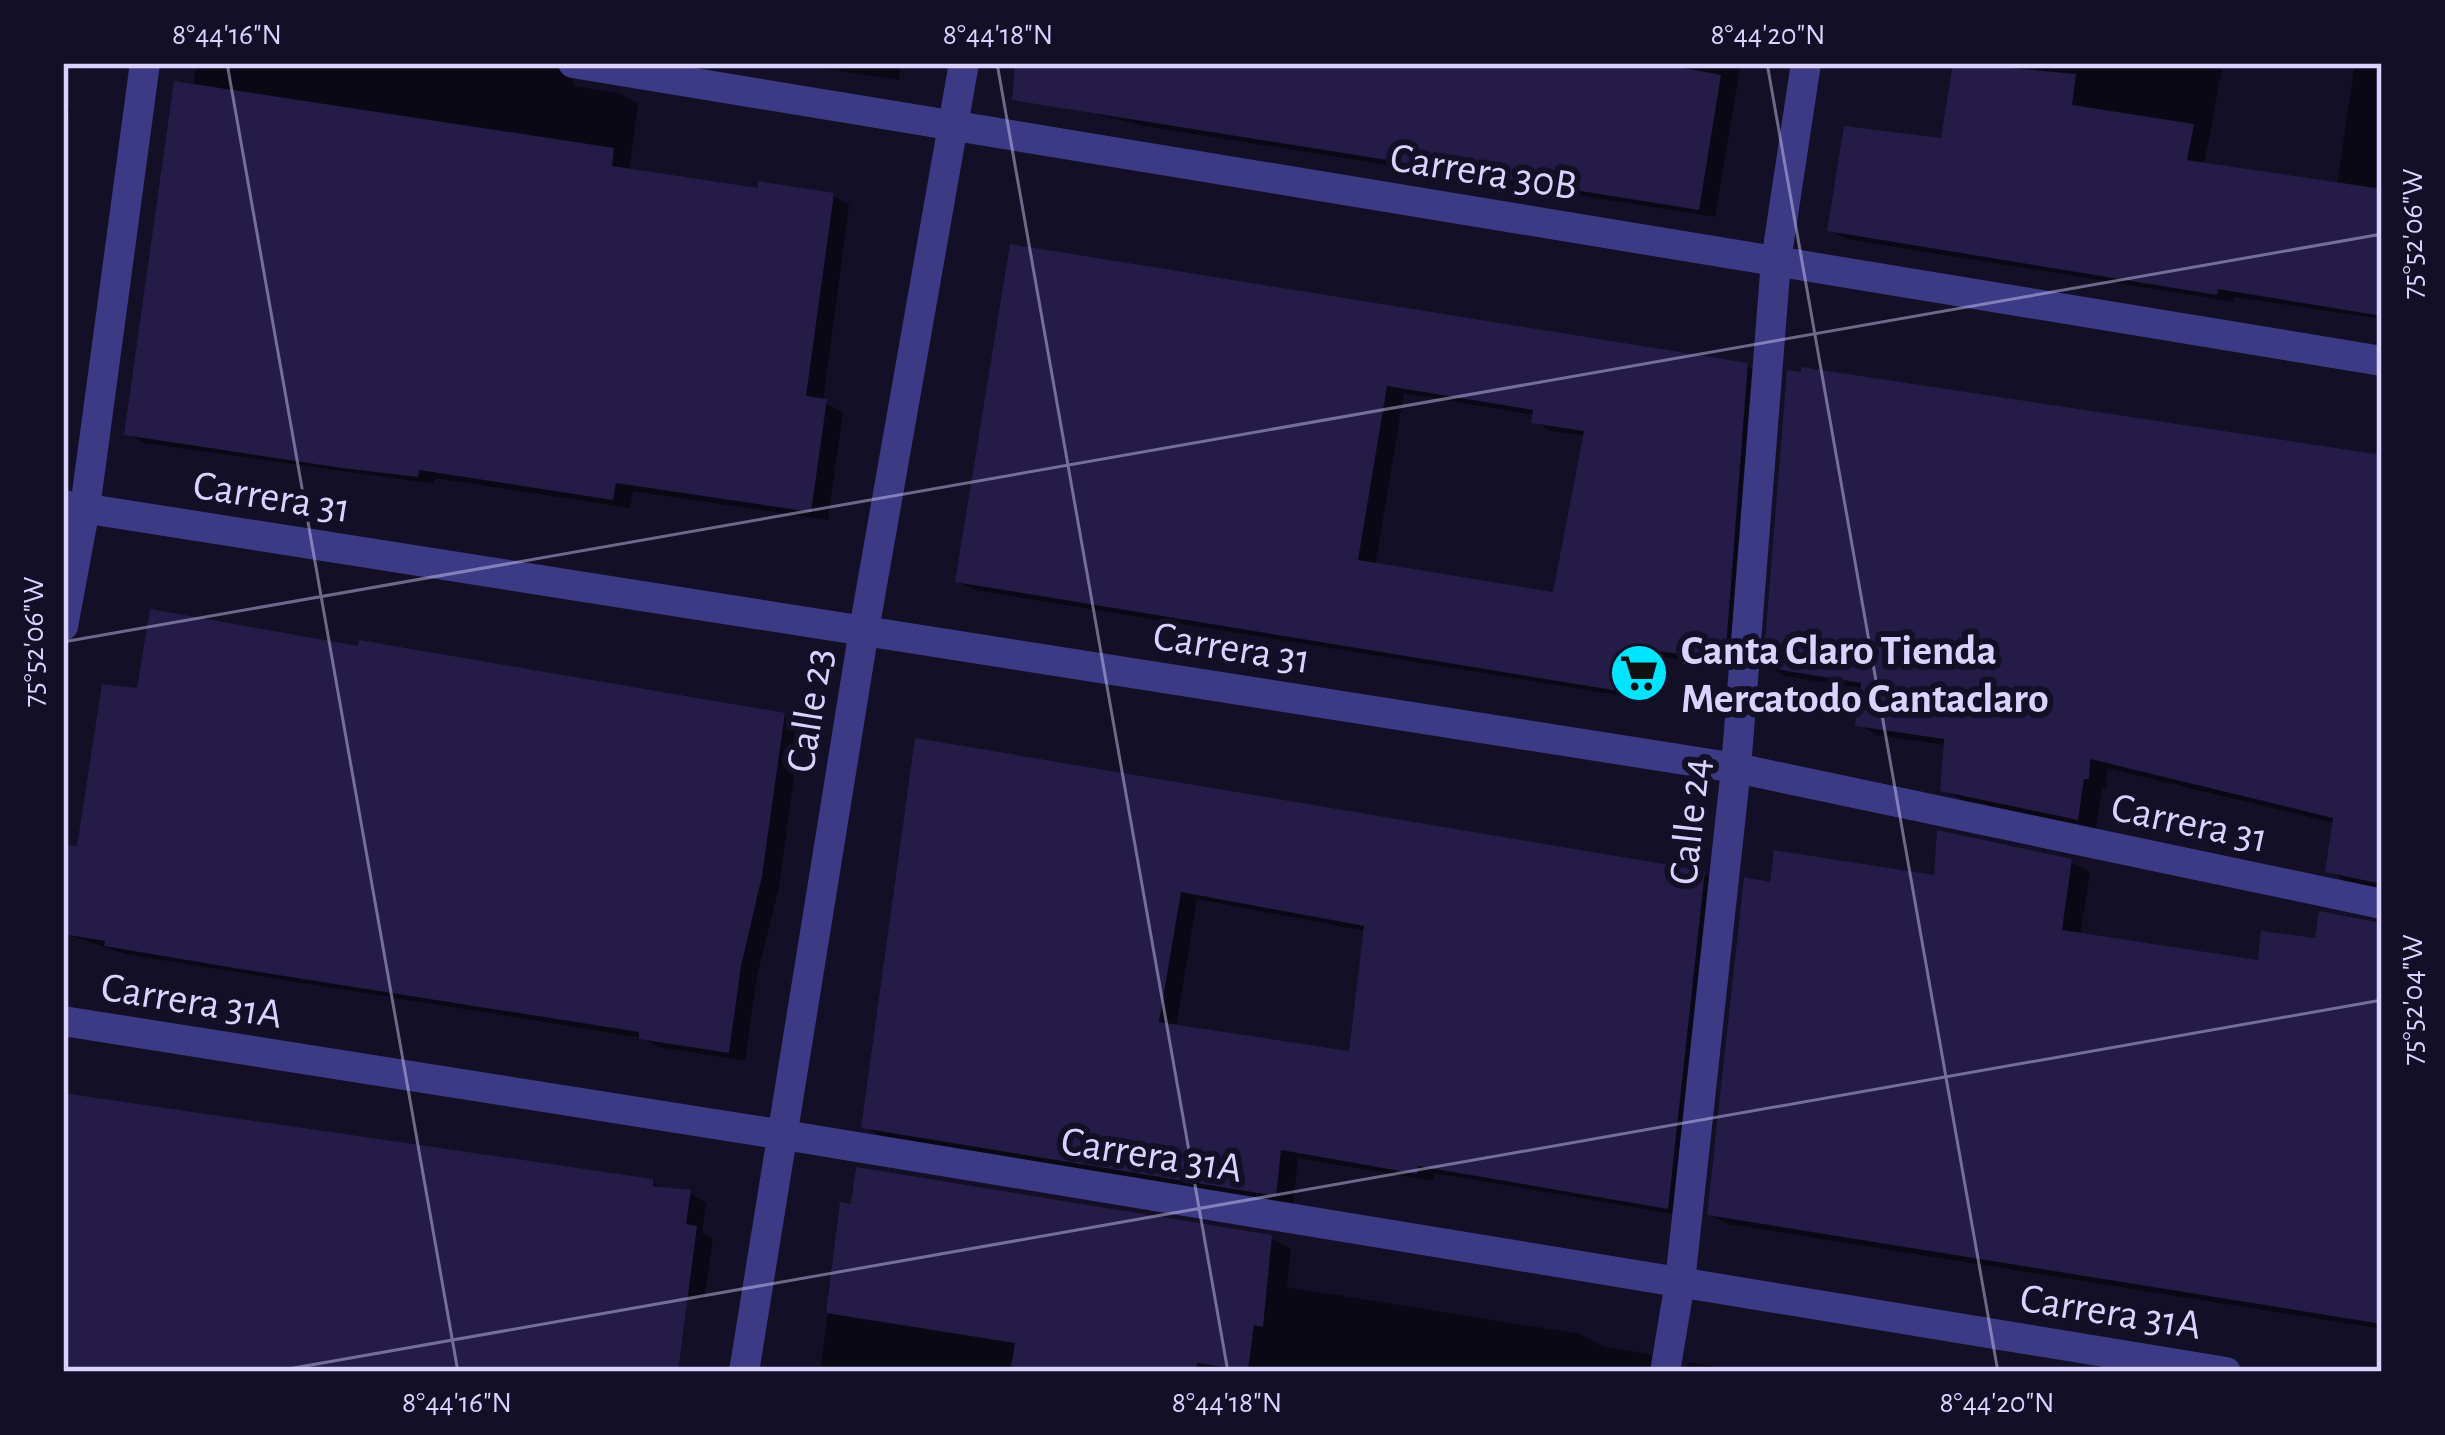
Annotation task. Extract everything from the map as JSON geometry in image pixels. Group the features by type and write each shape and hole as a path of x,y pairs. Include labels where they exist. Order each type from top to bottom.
{"street":[{"path":"63,626 74,506 145,63"},
{"name":"Carrera 30B","path":"573,63 2382,362"},
{"name":"Calle 23","path":"744,1372 864,630 964,63"},
{"name":"Calle 24","path":"1665,1372 1680,1282 1736,769 1776,261 1806,63"},
{"name":"Carrera 31","path":"74,506 1736,769 2382,904"},
{"name":"Carrera 31A","path":"63,1022 784,1135 2226,1372"}],"building":[{"path":"1015,63 1657,63 1721,75 1699,210 1012,100"},
{"path":"1953,63 2076,74 2072,105 2194,124 2187,160 2382,189 2382,316 2218,289 2217,295 1827,231 1844,126 1941,138"},
{"path":"174,81 614,148 612,166 758,188 758,181 834,193 806,396 827,399 811,512 616,483 613,500 419,470 418,477 342,468 124,435"},
{"path":"1010,244 1748,363 1725,661 1645,649 1637,694 955,582","holes":["1387,386 1533,410 1531,423 1584,431 1553,592 1358,560"]},
{"path":"1801,367 2382,455 2382,884 2325,872 2333,818 2090,759 2078,820 1940,791 1944,739 1855,726 1861,683 1763,667 1787,370 1801,372"},
{"path":"150,609 785,713 762,876 741,966 729,1053 639,1039 639,1032 104,946 105,941 63,934 68,845 77,846 102,684 137,688"},
{"path":"915,738 1705,871 1668,1209 1418,1166 1417,1174 1281,1150 1276,1196 861,1128","holes":["1181,892 1364,926 1349,1051 1159,1022"]},
{"path":"1937,830 2072,859 2062,930 2258,960 2261,931 2315,938 2319,911 2382,923 2382,1324 1707,1215 1744,877 1770,882 1774,850 1934,875"},
{"path":"63,1093 653,1179 653,1186 691,1190 686,1224 697,1226 678,1372 63,1372"},
{"path":"856,1167 1272,1235 1263,1327 1254,1325 1248,1370 1197,1363 1196,1372 1010,1372 1015,1343 826,1313 840,1202 851,1204"}],"place":[{"name":"Canta Claro Tienda Mercatodo Cantaclaro","path":"1639,673"}]}
